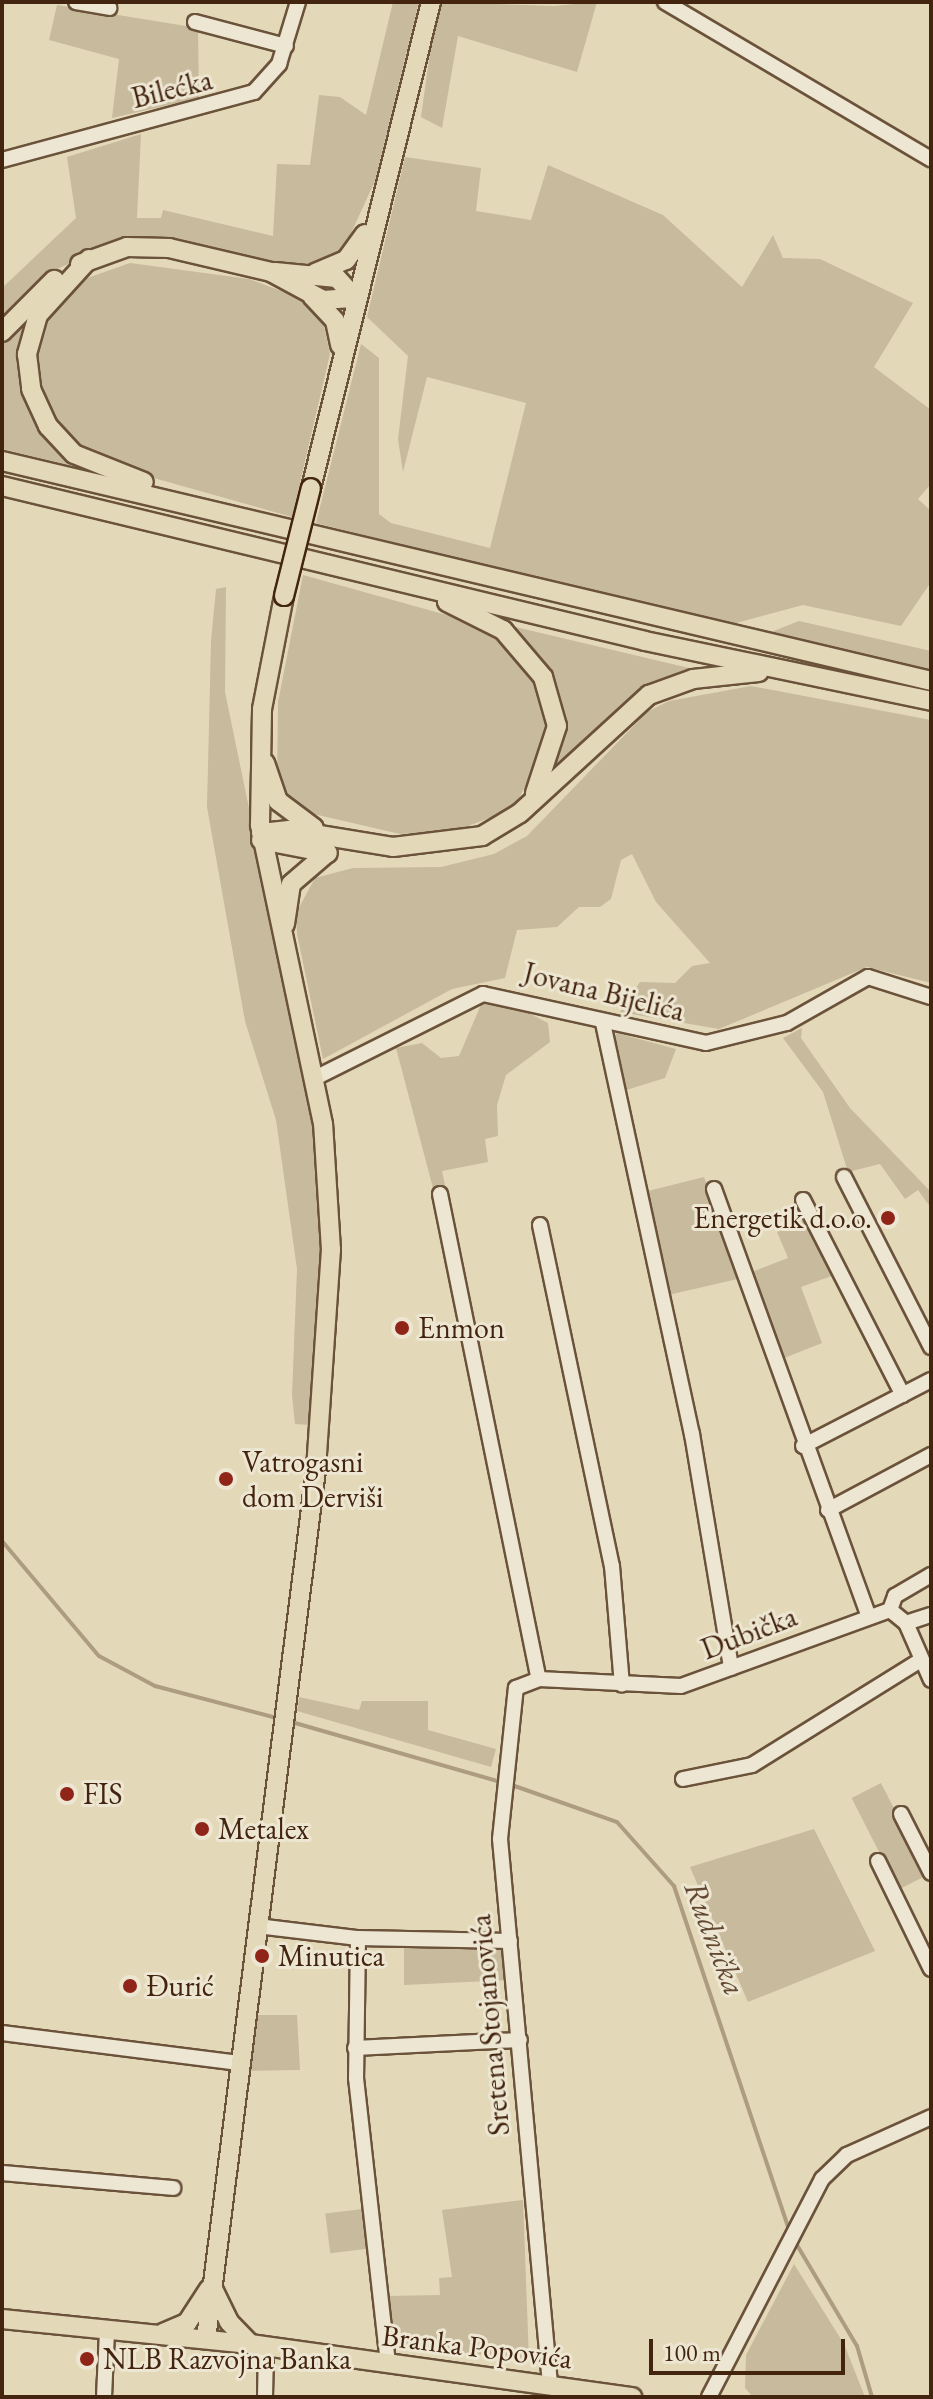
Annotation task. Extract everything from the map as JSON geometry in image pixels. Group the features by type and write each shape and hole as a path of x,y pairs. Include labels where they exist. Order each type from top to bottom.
{"main road":[{"path":"206,2339 320,1436 331,1250 329,1168 261,837 260,730 284,596 371,225 431,2"},
{"path":"315,273 346,260 371,225"},
{"path":"2,332 46,285 89,259 127,247 169,248 271,272 315,273 337,278 355,298"},
{"path":"89,259 54,292 31,334 31,389 48,426 102,470 250,511 266,524"},
{"path":"271,272 310,294 338,302 355,298"},
{"path":"310,294 335,321 341,356"},
{"path":"2,461 931,681"},
{"path":"2,486 346,569 931,701"},
{"path":"346,569 492,623 535,663 557,726 529,803"},
{"path":"261,837 289,830 358,845 454,844 482,836 529,803 618,720 668,686 750,672 869,686"},
{"path":"260,730 278,801 294,819 358,845"},
{"path":"261,837 327,853"},
{"path":"290,979 284,913 291,884 327,853 358,845"},
{"path":"161,2334 187,2323 213,2280"},
{"path":"213,2280 222,2311 258,2346"},
{"name":"Branka Popovića","path":"2,2319 206,2339 632,2397"}],"street":[{"path":"76,2 109,8"},
{"name":"Bilećka","path":"2,160 254,92 286,46 298,2"},
{"path":"665,2 931,159"},
{"path":"195,22 286,46"},
{"name":"Jovana Bijelića","path":"313,1079 473,995 507,994 603,1023 706,1043 787,1023 868,977 931,997"},
{"path":"603,1023 692,1434 731,1668"},
{"path":"844,1177 931,1347"},
{"path":"714,1189 803,1446 868,1615"},
{"path":"440,1194 539,1679"},
{"path":"803,1200 903,1395"},
{"path":"540,1225 612,1566 622,1685"},
{"path":"803,1446 931,1380"},
{"path":"828,1510 931,1455"},
{"path":"931,1575 895,1596 890,1610 906,1623 931,1680"},
{"name":"Dubička","path":"539,1679 681,1686 868,1615 890,1610"},
{"path":"906,1623 931,1615"},
{"path":"683,1779 752,1765 921,1660"},
{"name":"Sretena Stojanovića","path":"539,1679 514,1693 499,1795 550,2384"},
{"path":"901,1814 931,1873"},
{"path":"878,1861 931,1969"},
{"path":"257,1926 358,1938 510,1941"},
{"path":"358,1938 355,2048 388,2364"},
{"path":"2,2033 239,2063"},
{"path":"355,2048 520,2040"},
{"path":"709,2397 809,2214 822,2179 847,2155 931,2117"},
{"path":"2,2173 173,2188"},
{"path":"104,2397 107,2330"},
{"path":"258,2346 265,2397"}],"shaded area":[{"path":"393,2 419,2 375,181 340,257 307,267 144,240 117,242 55,270 2,327 2,288 76,218 67,157 141,134 137,218 161,218 163,210 273,236 277,164 310,165 319,95 340,97 366,115"},
{"path":"437,2 554,6 597,2 577,72 458,36 442,128 421,117"},
{"path":"57,5 198,28 199,98 112,118 119,59 49,40"},
{"path":"405,157 481,168 476,211 531,220 548,165 663,215 742,287 773,235 783,258 820,259 913,303 874,367 931,410 931,484 918,499 931,511 931,582 901,626 803,605 725,626 316,523 361,344 379,358 379,514 391,523 490,548 526,403 427,377 403,472 398,439 408,356 367,317"},
{"path":"130,263 249,279 292,295 322,317 330,354 292,517 104,464 64,438 39,395 38,334 76,282"},
{"path":"34,307 22,360 70,465 2,449 2,342"},
{"path":"303,575 486,626 512,645 536,677 548,738 514,809 457,830 400,834 292,809 277,781 278,702"},
{"path":"226,587 225,692 321,1157 324,1251 310,1425 295,1424 292,1395 297,1269 276,1120 245,1021 207,807 211,641 216,589"},
{"path":"799,621 931,651 931,671 766,634"},
{"path":"507,625 706,672 681,677 554,778 561,723"},
{"path":"751,686 931,720 931,983 867,967 719,1029 620,1012 640,982 675,983 692,966 710,963 656,902 632,854 621,860 611,899 600,907 579,907 557,927 517,930 505,978 452,989 323,1059 297,934 296,913 315,878 353,868 441,867 494,854 527,836 647,712 669,701"},
{"path":"499,998 548,1023 550,1042 506,1075 497,1105 498,1136 485,1139 488,1162 442,1171 445,1185 433,1188 396,1048 422,1043 441,1058 459,1056 483,1000"},
{"path":"802,1028 801,1038 850,1108 931,1192 931,1208 918,1190 905,1199 880,1164 848,1172 823,1092 783,1038"},
{"path":"617,1033 676,1049 665,1078 620,1092 611,1040"},
{"path":"704,1177 742,1278 668,1295 644,1192"},
{"path":"809,1218 837,1274 801,1287 822,1343 782,1359 752,1272 788,1258 777,1232"},
{"path":"299,1697 359,1710 362,1701 428,1701 428,1730 496,1749 491,1767 297,1711"},
{"path":"881,1783 928,1875 898,1890 852,1798"},
{"path":"814,1829 875,1951 748,2002 690,1867"},
{"path":"404,1944 495,1946 506,1954 509,1980 404,1985"},
{"path":"256,2015 297,2015 300,2070 245,2071"},
{"path":"523,2200 529,2360 392,2345 387,2296 440,2295 439,2278 452,2277 442,2210"},
{"path":"371,2208 376,2248 330,2253 325,2214"},
{"path":"794,2264 844,2344 865,2397 753,2397 745,2388 746,2355"}],"waterway":[{"name":"Rudnička","path":"2,1541 99,1656 155,1686 277,1718"},
{"name":"Rudnička","path":"295,1723 501,1782"},
{"path":"509,1784 617,1822 674,1886 790,2232"},
{"name":"Rudnička","path":"794,2240 857,2346 872,2397"}],"place":[{"name":"Energetik d.o.o.","path":"888,1218"},
{"name":"Enmon","path":"402,1328"},
{"name":"Vatrogasni dom Derviši","path":"226,1479"},
{"name":"FIS","path":"67,1794"},
{"name":"Metalex","path":"202,1829"},
{"name":"Minutica","path":"262,1956"},
{"name":"Đurić","path":"130,1986"},
{"name":"NLB Razvojna Banka","path":"87,2359"}]}
